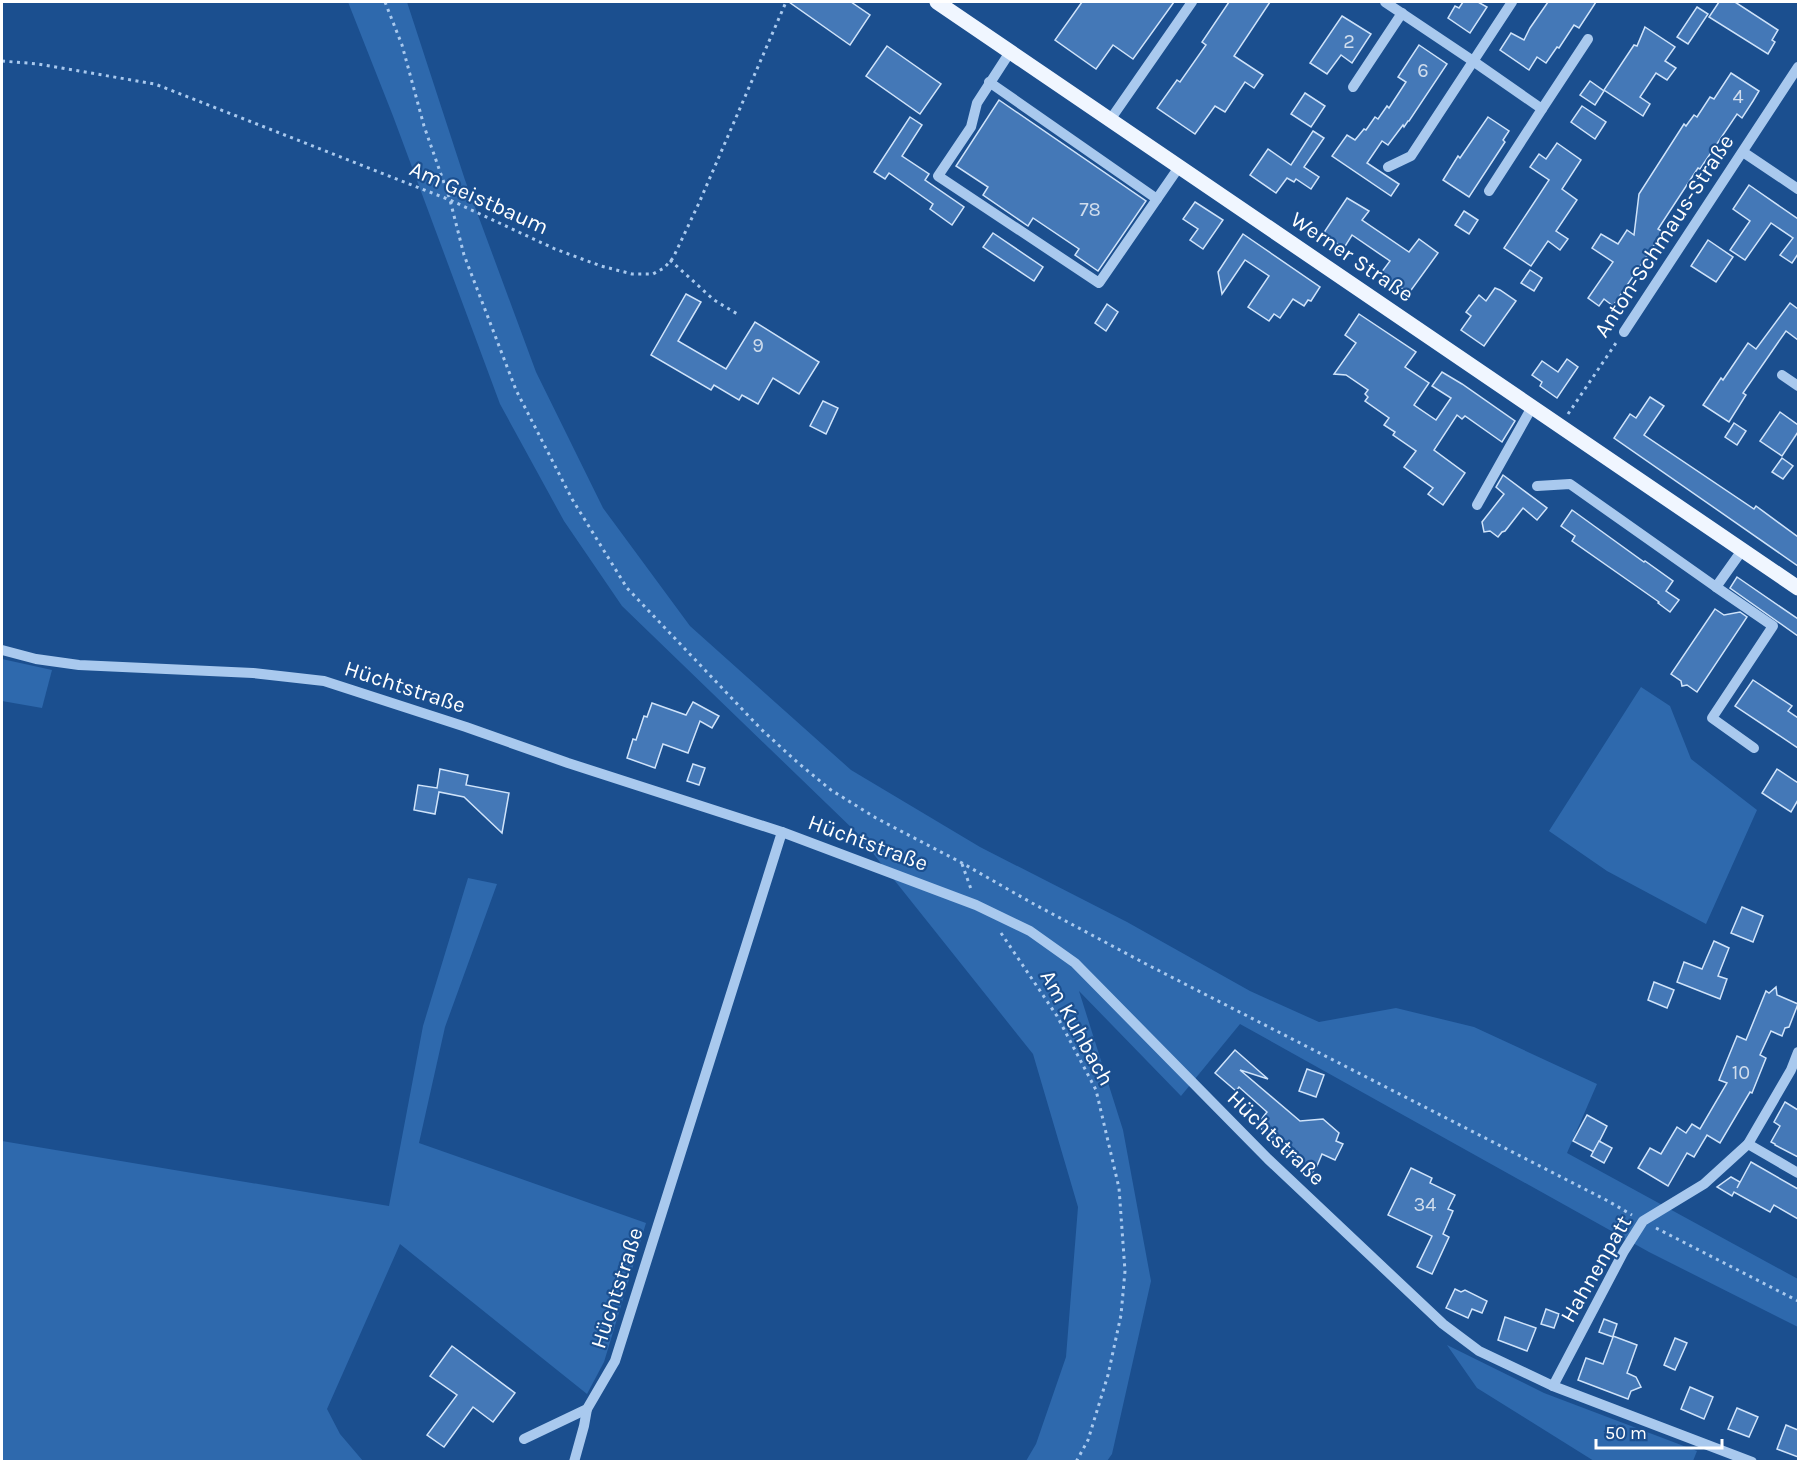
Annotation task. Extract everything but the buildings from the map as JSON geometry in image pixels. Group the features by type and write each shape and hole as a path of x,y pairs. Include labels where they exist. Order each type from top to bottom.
{"main road":[{"name":"Werner Straße","path":"937,2 1798,588"}],"street":[{"path":"1110,120 1192,2"},
{"path":"1385,2 1542,109"},
{"path":"1388,167 1411,156 1512,2"},
{"path":"1353,87 1402,13"},
{"path":"1489,191 1588,39"},
{"path":"1010,52 977,103 971,126 938,176 1099,284 1179,166"},
{"name":"Anton-Schmaus-Straße","path":"1624,332 1798,67"},
{"path":"989,82 1157,199"},
{"path":"1743,152 1798,189"},
{"path":"1782,375 1798,386"},
{"path":"1478,505 1532,407"},
{"path":"1537,486 1570,484 1773,626 1712,718 1754,748"},
{"path":"1716,587 1743,549"},
{"name":"Hüchtstraße","path":"2,650 36,659 79,665 253,673 324,681 466,727 568,764 782,832 976,904 1030,931 1075,963 1268,1159 1443,1324 1479,1351 1553,1386 1752,1461"},
{"name":"Hüchtstraße","path":"574,1461 587,1409 615,1360 782,832"},
{"name":"Hahnenpatt","path":"1553,1386 1624,1251 1643,1221 1704,1184 1748,1144 1786,1079 1798,1053"},
{"path":"1748,1144 1798,1173"},
{"path":"524,1439 587,1409"}],"path":[{"path":"385,2 402,45 424,126 450,200 464,255 516,390 572,499 627,588 761,729 831,790 876,818 1146,964 1798,1301"},
{"path":"739,315 714,300 670,261 699,203 786,2"},
{"name":"Am Geistbaum","path":"2,62 38,64 155,84 450,200 555,249 601,266 632,274 653,274 664,268 670,261"},
{"name":"Anton-Schmaus-Straße","path":"1560,426 1624,332"},
{"path":"962,863 976,904"},
{"name":"Am Kuhbach","path":"996,927 1057,1016 1096,1090 1119,1188 1125,1271 1121,1315 1108,1375 1088,1440 1076,1461"}],"shaded area":[{"path":"348,2 407,2 465,180 536,372 603,508 690,626 851,770 980,847 1127,922 1250,991 1319,1022 1396,1008 1474,1027 1597,1084 1567,1153 1798,1279 1798,1327 1649,1252 1240,1024 1181,1096 1079,991 1123,1130 1151,1281 1112,1454 1107,1461 1026,1461 1036,1444 1066,1357 1078,1207 1033,1054 856,832 622,606 564,521 500,404"},
{"path":"2,659 52,670 42,708 2,701"},
{"path":"1641,687 1670,706 1691,759 1757,810 1706,924 1607,871 1549,831"},
{"path":"468,878 497,884 445,1027 419,1143 646,1223 604,1362 587,1394 400,1244 327,1409 340,1434 363,1461 2,1461 2,1141 389,1206 423,1026"},
{"path":"1447,1345 1544,1393 1697,1451 1693,1461 1594,1461 1477,1388"}]}
